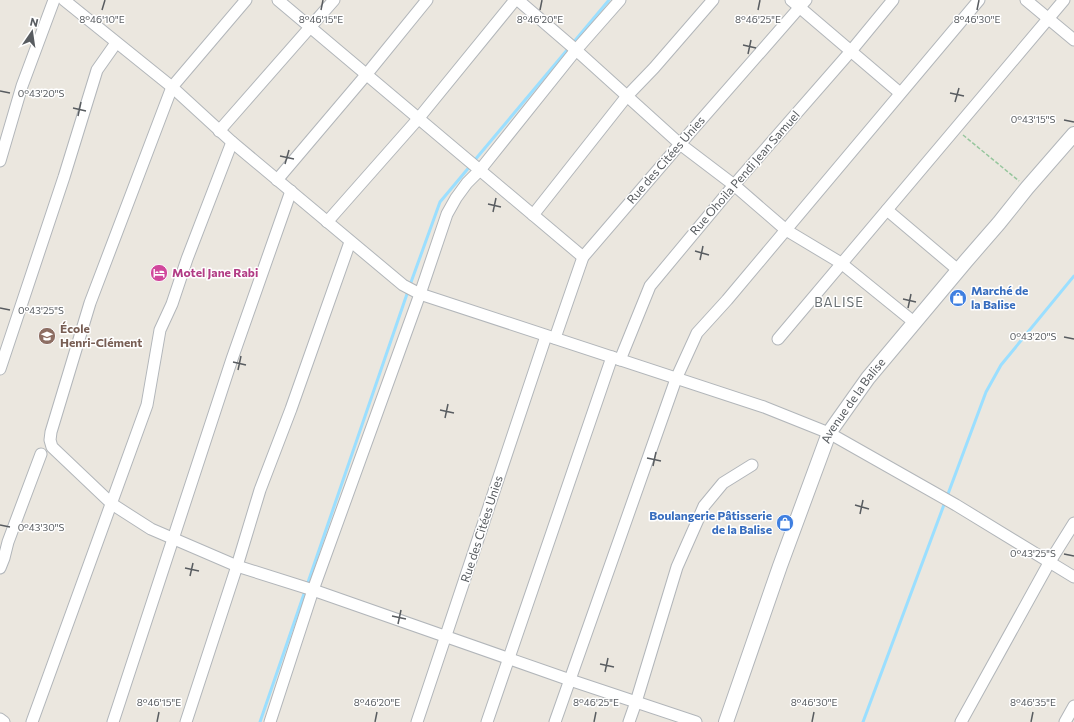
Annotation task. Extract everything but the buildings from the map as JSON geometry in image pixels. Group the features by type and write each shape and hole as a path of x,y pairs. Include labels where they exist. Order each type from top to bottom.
{"street":[{"path":"0,161 22,86 54,0"},
{"path":"64,0 116,44 172,88 232,142 350,242 412,289 616,359 764,407 829,433 956,505 1074,577"},
{"path":"246,0 172,88 90,303 50,436 52,447 112,504 151,529 237,566 307,588 570,680 696,722"},
{"path":"278,0 583,257"},
{"path":"220,131 334,0"},
{"path":"277,180 428,0"},
{"path":"327,222 418,119 517,0 573,46 680,144 734,185 786,230 841,263 915,323"},
{"path":"270,722 307,588 412,289 447,214 474,166 573,46 620,0"},
{"path":"533,215 627,96 654,68 713,0"},
{"path":"791,0 803,4 851,51 900,93"},
{"name":"Rue Ohoila Pendi Jean Samuel","path":"487,722 616,359 650,286 734,185 851,51 893,0"},
{"path":"555,722 676,379 697,333 727,300 979,0"},
{"path":"1026,0 1074,40"},
{"path":"778,339 1064,0"},
{"name":"Rue des Citées Unies","path":"417,722 551,337 583,257 803,4"},
{"path":"0,369 64,177 97,70 116,44"},
{"name":"Avenue de la Balise","path":"726,722 780,566 829,433 868,378 1074,134"},
{"path":"32,722 147,405 160,330 172,304 187,259 232,142"},
{"path":"113,722 232,359 291,192"},
{"path":"887,210 958,270"},
{"path":"186,722 260,490 291,409 350,242"},
{"path":"0,568 8,542 41,454"},
{"path":"629,722 677,567 704,506 724,483 752,465"},
{"path":"961,722 1049,563 1074,523"},
{"path":"1065,722 1074,706"},
{"path":"0,719 4,722"}],"path":[{"path":"956,129 1027,188"}],"waterway":[{"path":"474,161 609,0"},
{"path":"410,285 440,202 471,165"},
{"path":"863,722 986,392 1001,365 1074,276"},
{"path":"260,722 408,291"}],"place":[{"name":"Motel Jane Rabi","path":"159,273"},
{"name":"Marché de la Balise","path":"958,298"},
{"name":"École Henri-Clément","path":"47,336"},
{"name":"Boulangerie Pâtisserie de la Balise","path":"785,523"}],"district":[{"name":"BALISE","path":"839,302"}]}
